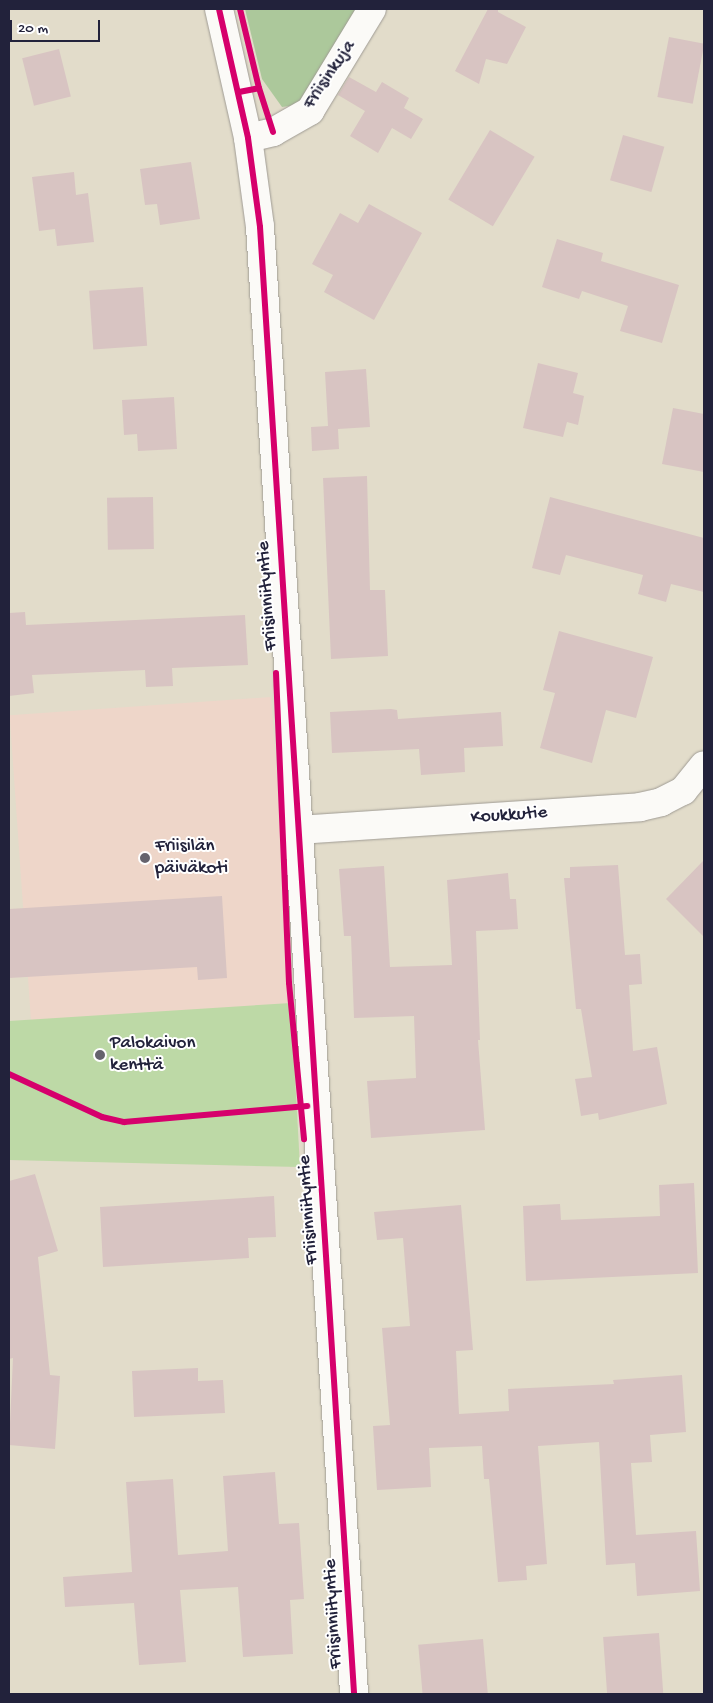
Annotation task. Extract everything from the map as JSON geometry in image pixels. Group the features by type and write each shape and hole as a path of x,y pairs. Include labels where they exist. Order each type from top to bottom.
{"street":[{"name":"Friisinniityntie","path":"219,9 248,138 260,227 354,1694"},
{"name":"Friisinkuja","path":"248,138 273,132 310,111 372,9"},
{"name":"Koukkutie","path":"298,830 640,807 661,802 683,791 704,765"}],"shaded area":[{"name":"Friisilän päiväkoti","path":"271,697 292,1003 31,1022 10,715"}],"green space":[{"path":"245,9 357,9 309,96 297,105 282,107 262,79"},
{"path":"291,1003 300,1167 9,1160 9,1021"}],"building":[{"path":"488,9 498,9 498,12 526,27 507,64 486,59 479,84 455,71"},
{"path":"669,37 704,44 693,104 657,97"},
{"path":"59,49 71,97 34,106 22,58"},
{"path":"349,77 376,92 382,82 409,98 404,108 423,119 411,139 392,128 378,153 350,136 365,111 338,95"},
{"path":"490,130 535,157 493,226 448,199"},
{"path":"623,135 664,147 651,192 610,180"},
{"path":"191,162 200,219 160,225 157,204 145,205 140,169"},
{"path":"74,172 76,195 88,193 94,242 57,246 55,229 39,231 32,177"},
{"path":"369,204 422,233 374,320 324,292 333,275 312,264 340,213 358,223"},
{"path":"557,239 603,253 601,261 679,285 662,343 620,331 628,306 582,291 579,299 542,287"},
{"path":"143,287 147,346 93,350 89,291"},
{"path":"538,363 578,373 573,393 584,396 578,425 567,422 563,437 523,428"},
{"path":"366,369 370,427 338,429 339,449 312,451 311,427 328,426 325,372"},
{"path":"174,397 177,449 138,451 137,434 124,435 122,400"},
{"path":"673,408 704,414 704,472 662,464"},
{"path":"367,476 370,590 385,590 388,656 331,659 323,478"},
{"path":"153,497 154,549 108,550 107,498"},
{"path":"550,497 704,538 704,592 671,584 666,602 638,594 643,575 566,555 560,575 532,568"},
{"path":"25,612 26,625 245,615 248,665 172,668 173,686 146,687 145,670 32,675 34,693 9,696 9,613"},
{"path":"559,631 653,657 636,718 606,710 592,763 540,748 555,693 543,690"},
{"path":"397,710 398,719 501,712 503,746 464,748 465,772 421,775 419,749 332,753 330,712"},
{"path":"704,860 704,937 666,899"},
{"path":"618,865 625,955 640,954 642,984 629,985 633,1051 657,1047 667,1104 599,1120 598,1113 581,1116 575,1079 592,1077 581,1009 576,1009 564,878 570,878 570,867"},
{"path":"384,866 390,967 452,965 447,880 508,873 510,899 516,899 518,929 476,931 480,1040 478,1040 485,1130 371,1138 367,1081 416,1078 414,1016 354,1018 351,936 344,936 339,869"},
{"path":"222,896 227,978 198,980 197,967 9,978 9,909"},
{"path":"35,1174 58,1251 38,1257 50,1375 60,1376 55,1449 9,1445 13,1358 9,1359 9,1181"},
{"path":"694,1183 698,1273 526,1281 523,1206 560,1204 561,1220 660,1216 659,1185"},
{"path":"274,1196 276,1237 248,1238 249,1258 103,1267 100,1207"},
{"path":"461,1205 473,1350 456,1351 459,1414 509,1411 508,1389 614,1384 613,1380 682,1375 686,1432 650,1435 652,1462 631,1463 636,1535 696,1531 700,1591 637,1596 635,1563 606,1565 599,1442 538,1446 547,1564 526,1566 527,1580 498,1582 489,1479 484,1479 482,1446 429,1448 431,1487 377,1490 373,1426 390,1425 382,1328 410,1326 403,1238 377,1240 374,1212"},
{"path":"198,1368 198,1381 223,1380 225,1413 134,1417 132,1371"},
{"path":"275,1472 279,1524 299,1523 304,1599 290,1600 293,1654 243,1657 238,1587 180,1590 186,1662 139,1665 134,1603 65,1607 63,1577 132,1572 126,1482 173,1479 178,1555 228,1551 223,1476"},
{"path":"659,1633 663,1694 607,1694 603,1637"},
{"path":"483,1639 488,1694 423,1694 418,1645"}],"cycle path":[{"path":"219,9 248,138 260,227 354,1694"},
{"path":"240,9 259,88"},
{"path":"239,92 259,88 273,132"},
{"path":"276,673 289,983 304,1139"},
{"path":"9,1074 102,1117 124,1122 307,1106"}],"place":[{"name":"Friisilän päiväkoti","path":"145,858"},
{"name":"Palokaivon kenttä","path":"100,1055"}]}
